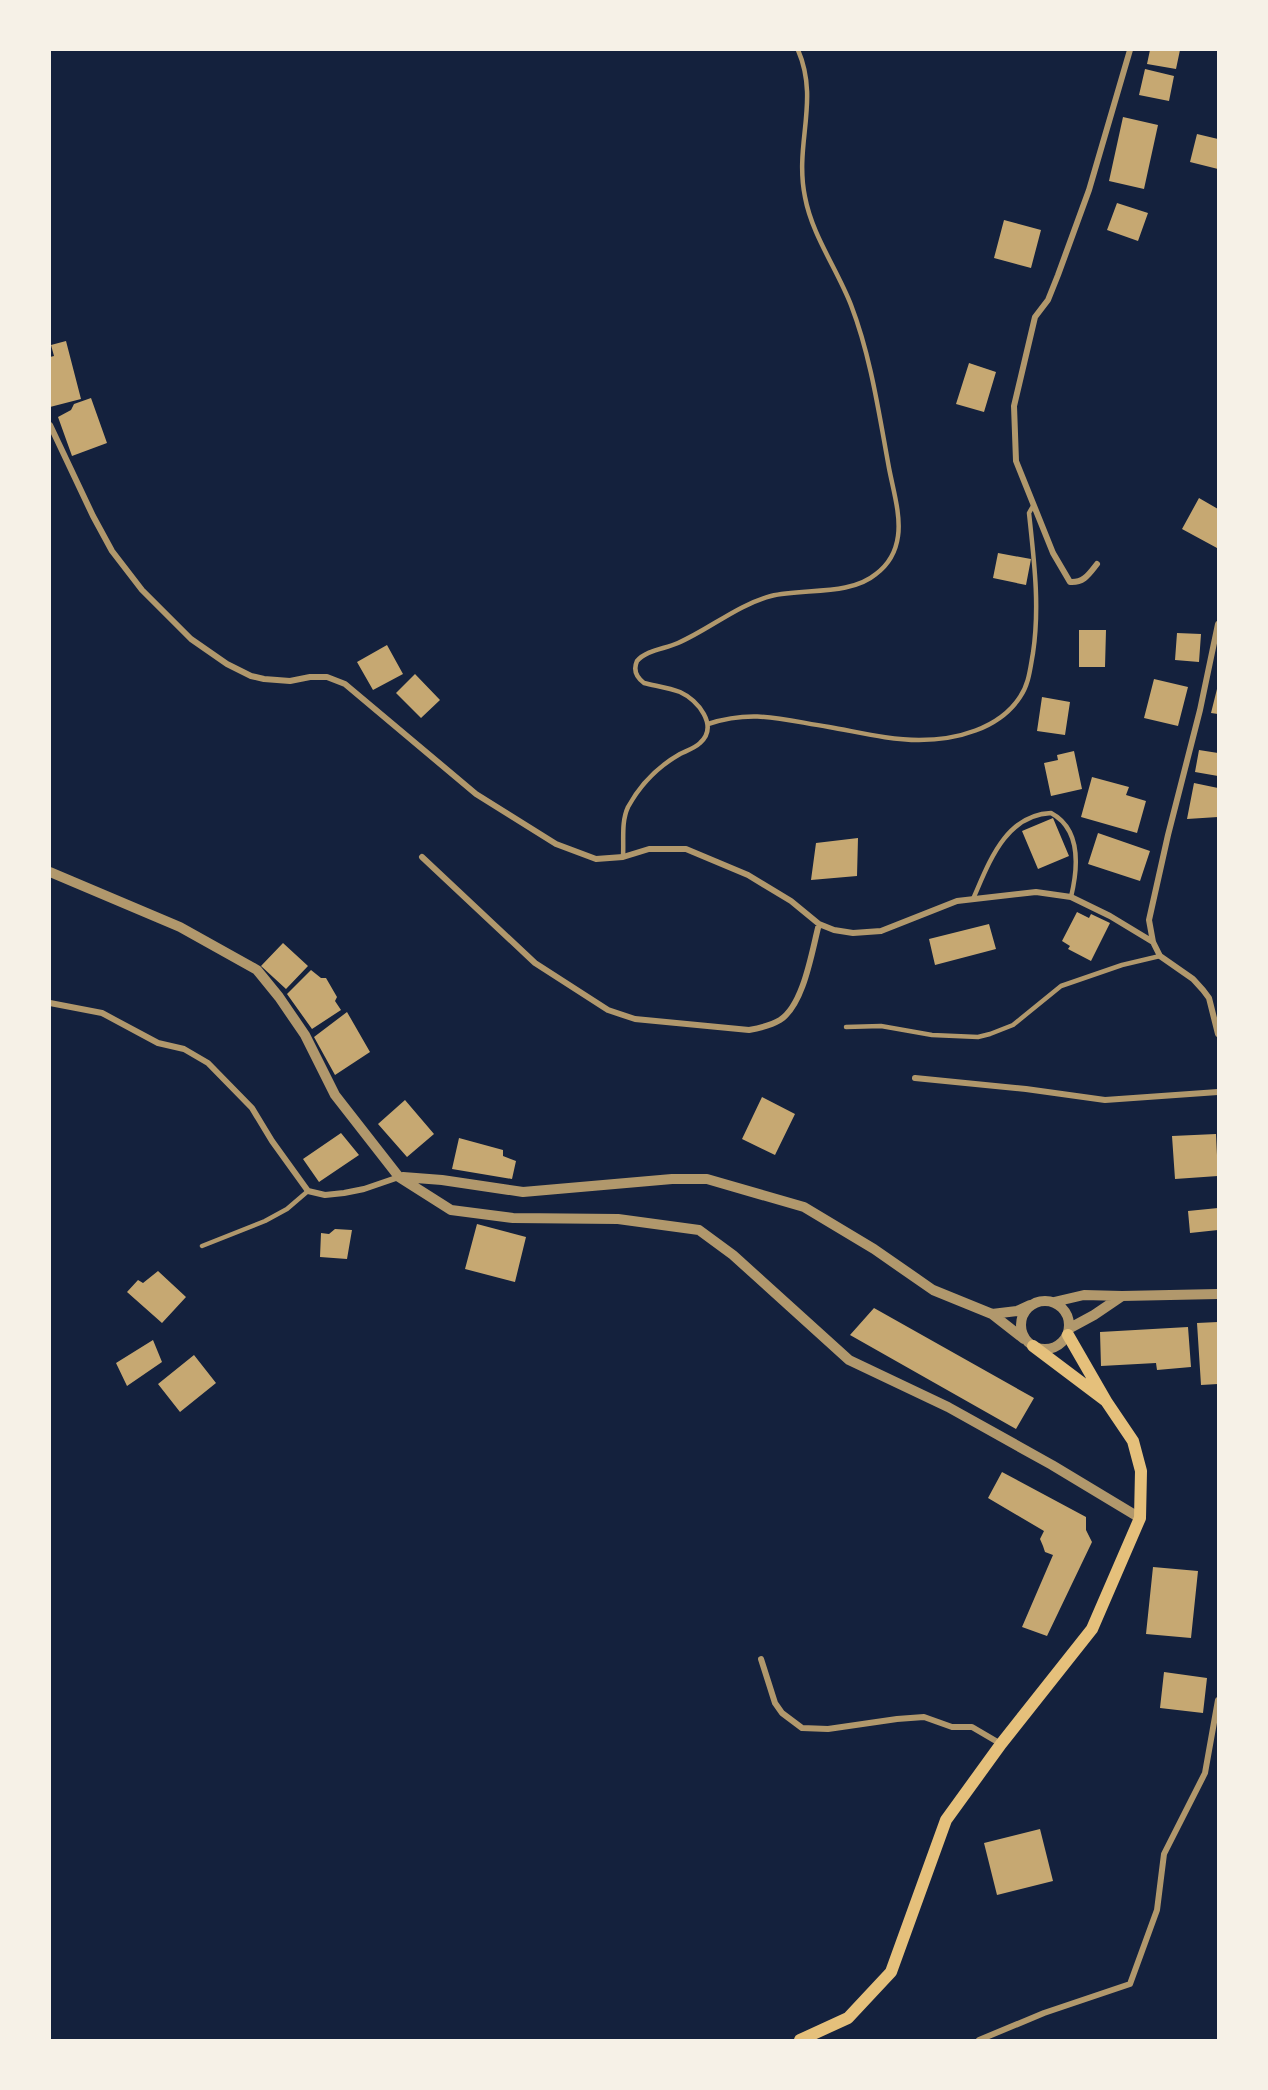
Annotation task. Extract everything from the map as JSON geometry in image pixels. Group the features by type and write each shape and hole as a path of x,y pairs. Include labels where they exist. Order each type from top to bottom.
{"main road":[{"path":"800,2040 848,2018 891,1972 946,1820 1001,1744 1092,1629 1140,1518 1142,1471 1133,1441 1106,1401 1069,1332"},
{"path":"1030,1344 1106,1401"}],"street":[{"path":"1097,564 1079,583 1070,582 1053,553 1016,461 1014,406 1035,317 1051,291 1085,200 1130,50"},
{"path":"50,425 102,534 126,571 174,624 208,652 239,670 264,679 290,681 318,677 345,684 476,794 517,822 556,844 596,859 623,857 649,849 686,849 748,875 791,901 819,924 834,930 853,933 881,931 957,901 1036,892 1071,897 1110,916 1153,942"},
{"path":"1218,624 1200,710 1149,920 1153,942 1160,956 1193,979 1209,999 1218,1034"},
{"path":"422,857 535,963 609,1010 635,1019 749,1030 767,1027 789,1012 802,989 819,924"},
{"path":"50,872 180,927 257,970 305,1035 334,1095 399,1177 451,1210 513,1218 618,1219 699,1230 733,1255 849,1360 948,1407 1052,1465 1140,1518"},
{"path":"50,1003 102,1013 158,1044 184,1049 208,1063 252,1108 272,1141 308,1191 325,1195 344,1193 399,1177 442,1180 523,1192 672,1179 707,1179 804,1207 933,1290 992,1314 1030,1344 1049,1349 1063,1342 1069,1332 1122,1296"},
{"path":"915,1078 1026,1089 1105,1100 1218,1092"},
{"path":"1054,1302 1084,1294 1122,1296 1218,1294"},
{"path":"992,1314 1017,1311 1046,1300 1054,1302 1066,1312 1069,1332"},
{"path":"1030,1305 1021,1319 1023,1335 1030,1344"},
{"path":"761,1659 775,1703 782,1713 802,1728 828,1729 924,1717 952,1727 972,1727 1001,1744"},
{"path":"979,2040 1044,2013 1130,1984 1157,1910 1164,1854 1205,1773 1218,1700"}],"lane":[{"path":"623,857 623,825 629,806 653,774 700,743 708,724 702,711 681,693 640,680 636,676 635,666 640,657 684,641 758,600 785,593 854,586 866,581 885,566 892,556 899,535 892,484 868,360 852,307 816,233 805,198 801,157 809,100 807,75 798,50"},
{"path":"708,724 738,716 761,716 921,740 964,733 998,720 1014,706 1030,671 1035,635 1037,588 1029,513 1034,506"},
{"path":"973,899 993,854 1012,829 1033,815 1051,813 1065,824 1075,852 1076,876 1071,897"},
{"path":"846,1027 882,1026 932,1035 978,1037 1013,1025 1061,986 1122,965 1160,956"},
{"path":"202,1246 265,1221 287,1209 308,1191"}],"building":[{"path":"1150,50 1180,50 1176,69 1147,64"},
{"path":"1145,69 1174,76 1169,101 1139,95"},
{"path":"1123,117 1158,125 1144,189 1109,181"},
{"path":"1197,134 1218,139 1218,169 1190,162"},
{"path":"1117,203 1148,213 1138,241 1107,230"},
{"path":"1004,220 1041,230 1031,268 994,258"},
{"path":"66,341 81,399 50,407 50,357 54,356 51,345"},
{"path":"969,363 996,372 984,412 956,404"},
{"path":"91,398 107,443 72,456 58,417 71,410 74,404"},
{"path":"1199,498 1218,509 1217,548 1182,529"},
{"path":"998,553 1031,559 1026,585 993,578"},
{"path":"1079,630 1106,630 1105,667 1079,667"},
{"path":"1177,633 1201,634 1199,662 1175,660"},
{"path":"387,645 403,674 373,690 357,662"},
{"path":"415,674 440,700 421,718 396,693"},
{"path":"1154,679 1188,687 1178,726 1144,718"},
{"path":"1218,685 1218,714 1211,713"},
{"path":"1042,697 1070,702 1065,735 1037,731"},
{"path":"1199,750 1218,753 1218,776 1195,772"},
{"path":"1074,751 1082,789 1051,796 1044,763 1058,760 1057,755"},
{"path":"1092,777 1129,787 1126,795 1146,801 1137,833 1081,817"},
{"path":"1194,783 1218,788 1218,817 1187,819"},
{"path":"1053,818 1069,856 1038,869 1022,831"},
{"path":"1098,833 1150,851 1140,881 1088,864"},
{"path":"858,838 857,876 811,880 816,843"},
{"path":"1077,912 1089,918 1091,914 1110,923 1091,961 1068,949 1070,946 1062,941"},
{"path":"989,924 996,949 935,965 929,939"},
{"path":"283,943 308,966 286,989 261,966"},
{"path":"311,970 321,978 326,978 337,997 335,1001 341,1010 312,1029 287,994"},
{"path":"347,1012 370,1052 335,1075 314,1037"},
{"path":"762,1097 795,1114 775,1155 742,1139"},
{"path":"405,1100 434,1134 407,1157 378,1124"},
{"path":"341,1133 359,1155 319,1182 303,1159"},
{"path":"1216,1134 1218,1176 1175,1179 1172,1136"},
{"path":"459,1138 503,1150 503,1156 516,1161 512,1179 452,1169"},
{"path":"1218,1208 1218,1230 1190,1233 1188,1211"},
{"path":"477,1224 526,1237 515,1282 465,1269"},
{"path":"335,1229 352,1230 347,1259 320,1257 321,1233 329,1234"},
{"path":"158,1271 186,1297 162,1323 127,1292 138,1280 143,1283"},
{"path":"874,1308 1034,1398 1016,1429 850,1335"},
{"path":"1218,1322 1218,1384 1201,1385 1197,1323"},
{"path":"1188,1327 1191,1367 1157,1370 1156,1363 1101,1366 1100,1332"},
{"path":"153,1340 162,1362 127,1386 116,1363"},
{"path":"194,1355 216,1383 180,1412 158,1384"},
{"path":"1002,1472 1086,1517 1086,1530 1092,1542 1047,1636 1022,1627 1053,1555 1045,1552 1040,1539 1044,1531 988,1498"},
{"path":"1153,1567 1198,1571 1191,1638 1146,1634"},
{"path":"1164,1672 1207,1678 1203,1713 1160,1708"},
{"path":"1040,1829 1053,1881 997,1895 984,1843"}]}
